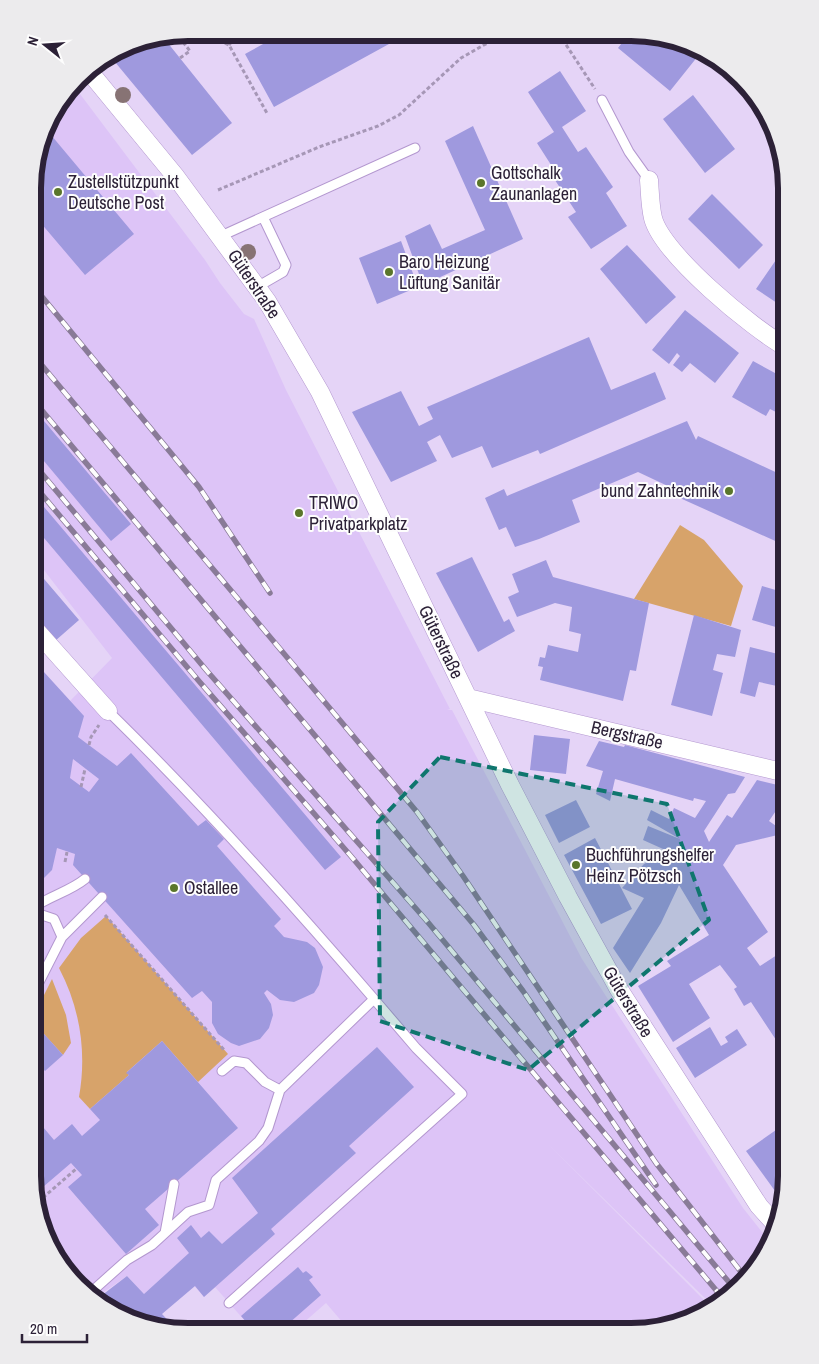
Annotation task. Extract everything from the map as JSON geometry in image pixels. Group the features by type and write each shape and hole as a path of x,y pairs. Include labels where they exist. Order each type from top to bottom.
{"street":[{"name":"Güterstraße","path":"93,76 176,176 221,236 257,287 320,392 510,785 618,988 759,1206 771,1219"},
{"path":"649,180 653,220 670,248 703,283 743,318 778,342"},
{"path":"41,636 108,711"},
{"name":"Bergstraße","path":"468,698 777,771"}],"lane":[{"path":"602,100 629,152 649,180"},
{"path":"221,236 414,148"},
{"path":"257,287 283,272 286,265 263,217"},
{"path":"108,711 187,789 416,1048 462,1094 229,1302"},
{"path":"41,902 46,898 77,886 85,879"},
{"path":"41,978 62,936 98,900"},
{"path":"41,914 54,918 62,936"},
{"path":"95,1289 128,1260 141,1254 188,1212 209,1205 216,1180 259,1141 268,1128 280,1090 374,999"},
{"path":"222,1071 234,1061 246,1064 265,1082 280,1090"},
{"path":"165,1234 174,1184"}],"path":[{"path":"220,41 229,45 268,115"},
{"path":"229,45 232,41"},
{"path":"218,190 400,115 460,58 492,41"},
{"path":"564,41 602,100"},
{"path":"180,58 190,50 183,42"},
{"path":"82,787 85,769"},
{"path":"65,862 67,852"},
{"path":"98,900 234,1061"},
{"path":"43,1197 76,1169"}],"highlighted area":[{"path":"440,757 667,804 709,920 528,1070 380,1021 378,822"}],"shaded area":[{"path":"78,91 205,260 220,283 244,314 254,319 286,390 450,709 447,710 452,710 582,959 743,1208 765,1236 741,1273 728,1286 708,1301 547,1143 706,1302 687,1312 669,1318 630,1323 343,1323 326,1303 303,1323 247,1323 215,1287 204,1297 176,1265 144,1294 127,1276 102,1294 84,1280 61,1249 52,1232 44,1204 41,1175 41,669 70,701 112,658 41,566 41,189 49,141 56,123"},
{"path":"680,525 704,540 743,586 731,626 634,599"},
{"path":"106,916 228,1054 198,1082 162,1041 127,1072 129,1075 90,1109 79,1097 82,1063 80,1031 72,999 59,968 81,938"},
{"path":"52,979 66,1015 71,1043 63,1055 41,1031 41,1001"}],"building":[{"path":"269,41 387,41 389,44 274,107 245,54"},
{"path":"624,41 650,43 669,46 697,57 670,91 618,48"},
{"path":"168,43 232,123 192,155 114,61 141,49"},
{"path":"560,71 586,111 562,127 578,152 586,147 613,187 606,193 627,226 591,249 568,217 576,212 549,171 553,168 537,143 554,132 528,92"},
{"path":"693,95 735,149 705,173 663,119"},
{"name":"Gottschalk Zaunanlagen","path":"473,126 523,239 423,285 405,236 430,224 442,249 485,230 445,141"},
{"name":"Zustellstützpunkt Deutsche Post","path":"51,135 134,234 85,275 41,223 43,169 46,150"},
{"path":"712,194 763,245 739,269 688,219"},
{"name":"Baro Heizung Lüftung Sanitär","path":"401,241 418,287 377,304 359,258"},
{"path":"627,245 676,297 646,324 600,269"},
{"path":"778,257 778,304 756,289"},
{"path":"685,310 739,353 715,383 690,363 682,372 673,365 680,356 677,353 669,364 652,350"},
{"path":"589,337 611,390 655,372 666,399 540,454 538,450 492,468 482,446 452,458 440,435 427,442 437,461 391,482 352,412 401,391 419,426 433,419 427,407"},
{"path":"753,361 778,375 778,413 770,409 766,416 732,397"},
{"path":"41,417 131,524 111,541 41,458"},
{"path":"687,421 696,440 698,436 778,473 778,542 671,494 672,488 638,472 572,500 580,522 515,547 506,527 499,530 485,498 504,489 507,496"},
{"path":"41,503 341,857 325,870 41,534"},
{"path":"472,557 504,622 509,619 515,631 478,652 436,573"},
{"path":"546,560 553,577 649,603 636,671 630,670 623,701 540,680 543,667 538,666 540,657 545,658 548,645 578,652 581,634 569,631 572,607 555,603 517,617 508,597 519,592 512,574"},
{"path":"41,575 79,620 55,641 41,624"},
{"path":"762,586 778,591 778,628 752,620"},
{"path":"694,615 741,630 735,657 717,654 713,670 723,673 712,716 671,705"},
{"path":"750,647 778,654 778,686 759,682 755,697 740,693"},
{"name":"Ostallee","path":"41,669 84,716 78,737 117,766 131,753 198,826 206,820 224,839 217,846 281,919 274,926 284,937 307,942 315,948 323,967 319,985 314,993 294,1002 280,1000 267,990 264,993 271,1004 273,1015 269,1028 260,1039 239,1046 231,1043 218,1034 212,1023 212,1002 202,991 192,998 73,865 75,854 57,848 52,870 41,881","holes":["73,759 99,779 89,792 70,778"]},
{"path":"534,735 570,739 566,774 530,770"},
{"path":"599,741 624,747 625,745 745,777 735,793 728,794 704,831 709,842 727,815 732,818 757,780 777,785 777,809 769,821 777,827 777,835 736,845 723,865 768,932 747,948 760,966 777,955 777,1042 751,1002 744,1006 734,989 737,987 720,965 689,984 710,1018 673,1042 638,986 671,966 667,961 709,935 679,885 661,923 630,973 613,948 644,898 622,888 644,864 650,861 657,849 671,856 672,853 643,840 648,826 680,839 647,820 651,810 669,819 674,808 695,818 706,801 694,798 693,801 615,779 610,801 596,794 603,771 586,766"},
{"path":"576,800 590,827 559,843 545,815"},
{"path":"595,838 632,909 601,924 564,855"},
{"path":"710,1027 721,1046 728,1042 725,1037 737,1029 747,1045 695,1078 676,1048"},
{"path":"41,1031 63,1055 45,1071 41,1067"},
{"path":"162,1041 238,1128 145,1209 159,1225 126,1254 68,1187 82,1175 71,1163 42,1188 41,1129 43,1127 54,1140 72,1124 82,1136 100,1120 90,1109 129,1075 126,1073"},
{"path":"377,1047 414,1087 349,1146 356,1153 271,1229 275,1234 204,1297 195,1286 162,1314 168,1321 150,1318 132,1312 103,1295 127,1276 144,1294 189,1253 177,1238 191,1225 201,1238 209,1231 222,1244 258,1213 232,1178"},
{"path":"777,1129 776,1193 746,1151"},
{"path":"298,1267 303,1273 306,1271 313,1277 309,1280 321,1295 289,1323 247,1323 241,1316"}],"railway":[{"path":"41,295 199,487 270,593"},
{"path":"41,364 417,812 463,876 656,1163 741,1272"},
{"path":"41,409 474,925 523,991 656,1185"},
{"path":"41,473 207,671 426,920 730,1284"},
{"path":"41,494 198,680 350,855 719,1293"}],"place":[{"name":"Gottschalk Zaunanlagen","path":"481,183"},
{"name":"Zustellstützpunkt Deutsche Post","path":"58,192"},
{"name":"Baro Heizung Lüftung Sanitär","path":"389,272"},
{"name":"bund Zahntechnik","path":"729,491"},
{"name":"TRIWO Privatparkplatz","path":"299,513"},
{"name":"Buchführungshelfer Heinz Pötzsch","path":"576,865"},
{"name":"Ostallee","path":"174,888"}]}
